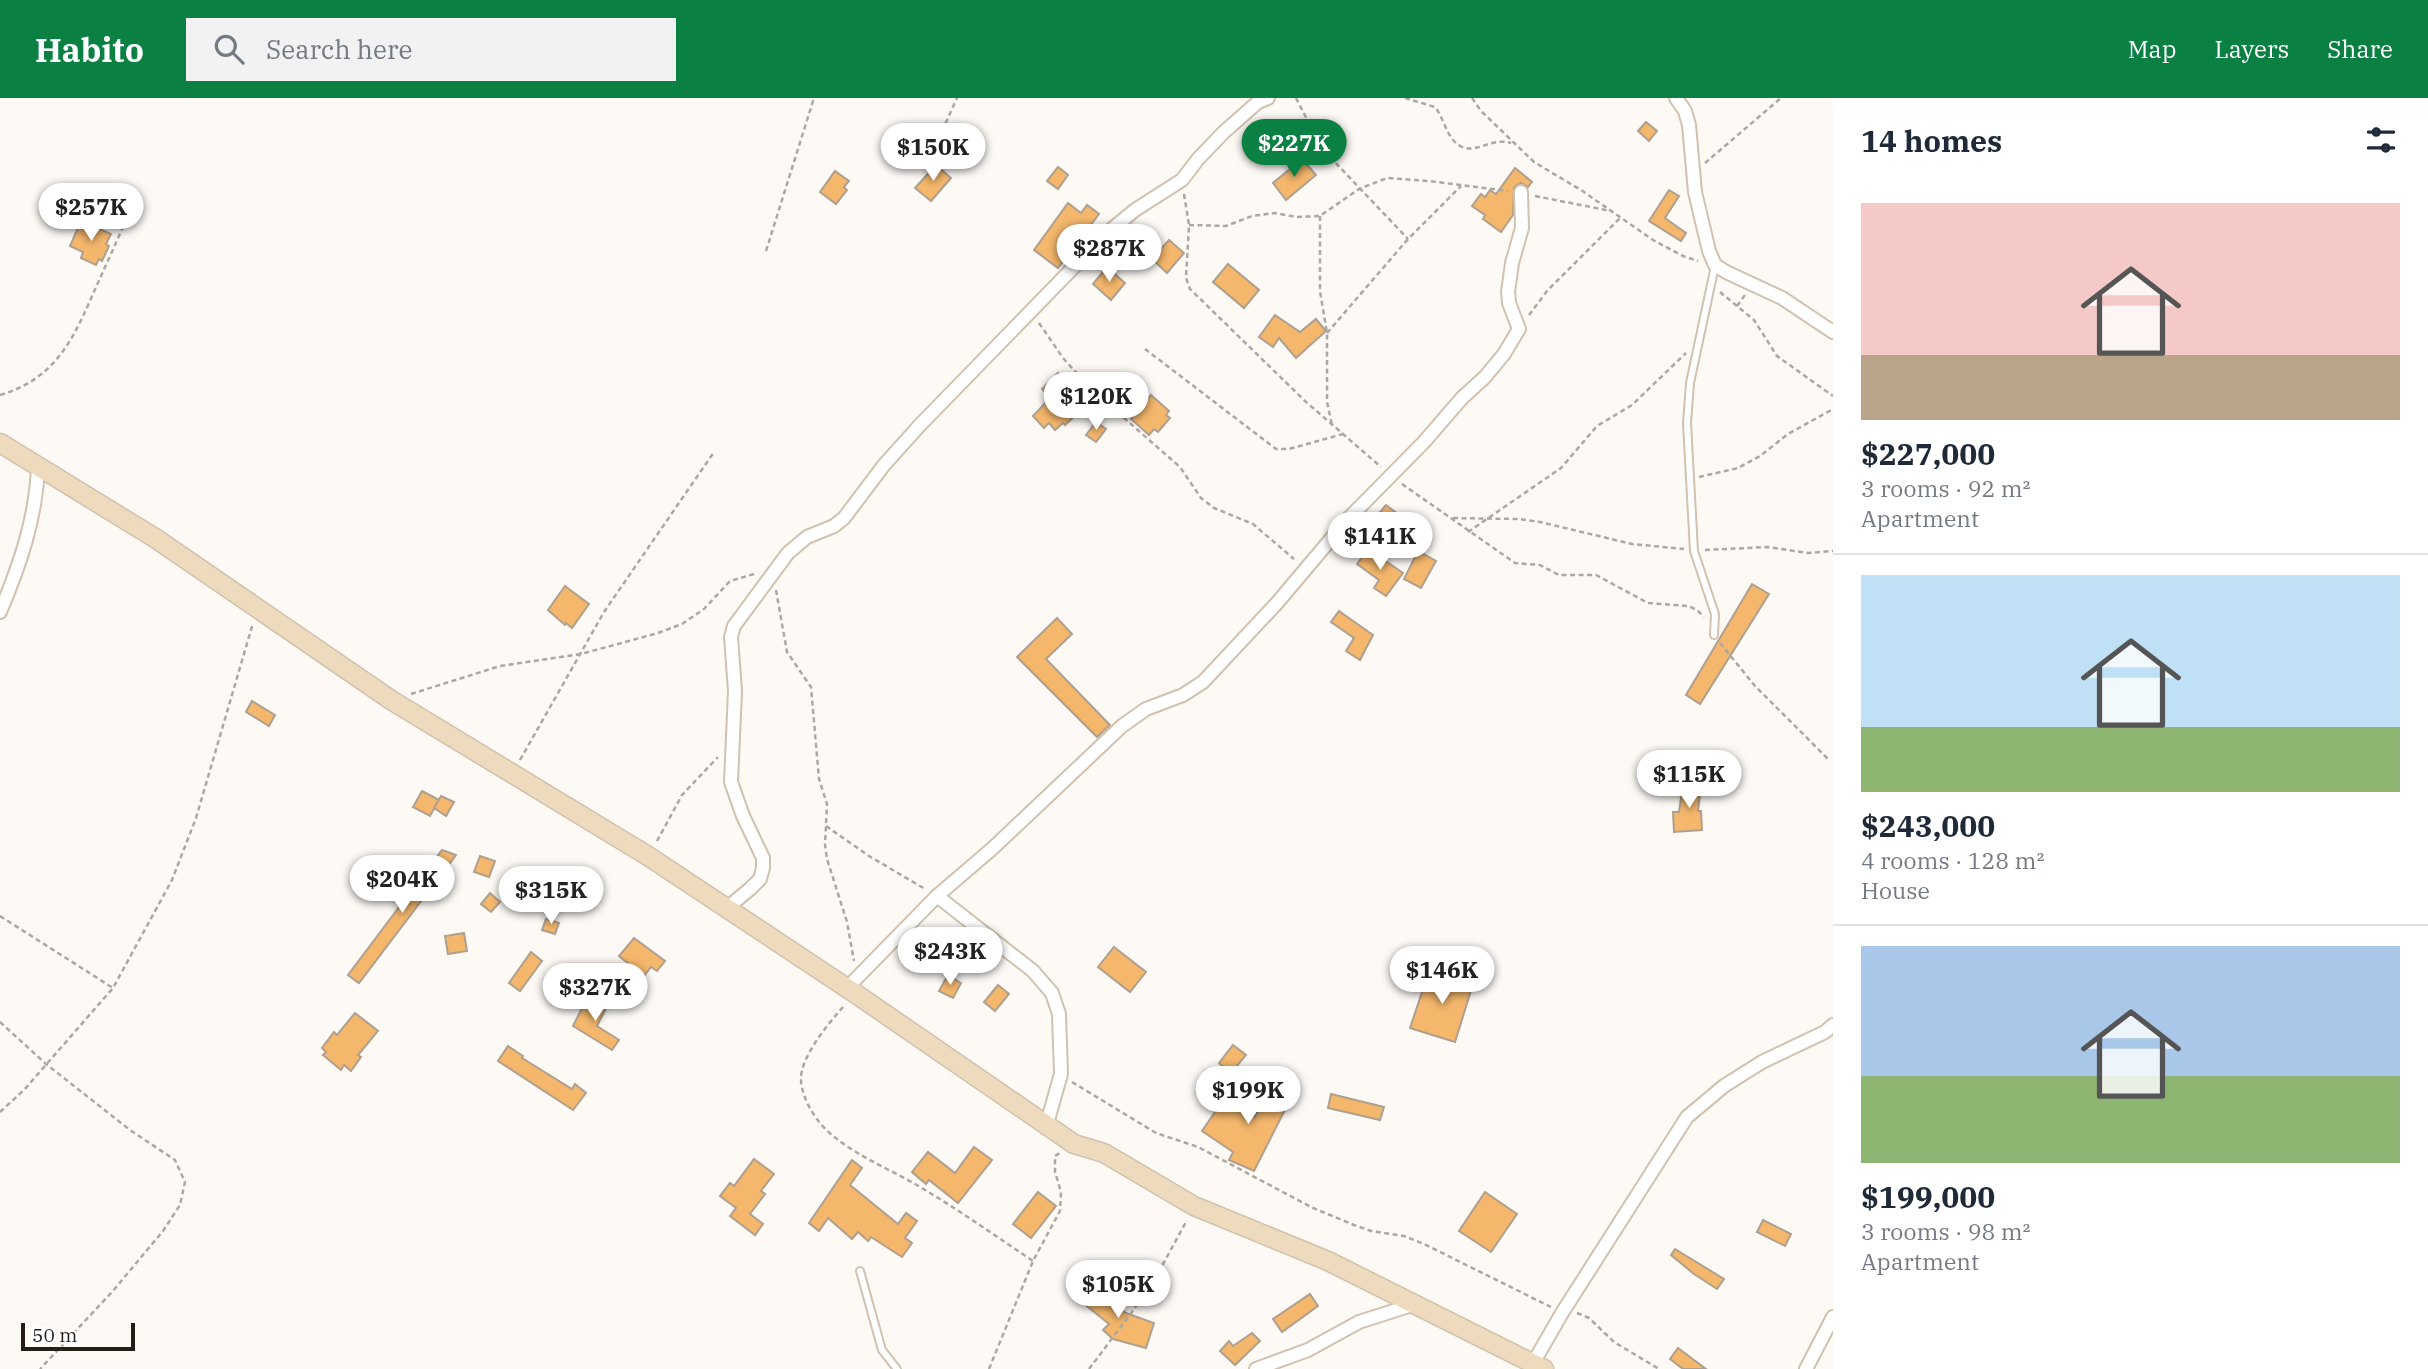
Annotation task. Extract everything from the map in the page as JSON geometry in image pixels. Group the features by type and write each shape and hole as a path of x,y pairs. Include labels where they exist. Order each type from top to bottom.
{"street":[{"path":"726,909 760,879 763,868 763,859 731,782 735,691 732,637 734,626 788,552 844,518 884,465 920,425 1119,222 1182,180 1198,159 1240,116 1268,98"},
{"path":"1676,98 1685,111 1689,125 1695,192 1715,265 1782,298 1833,332"},
{"path":"851,991 859,974 937,896 993,848 1122,726 1146,709 1183,695 1203,682 1277,603 1347,520 1491,370 1512,344 1519,329 1509,303 1508,292 1512,263 1522,228 1521,192"},
{"path":"0,443 155,538 391,700 648,856 851,991 1073,1144 1104,1153 1194,1206 1328,1261 1538,1367 1562,1312 1687,1117 1724,1086 1762,1062 1815,1038 1832,1027"},
{"path":"0,612 24,551 37,495 38,467"},
{"path":"937,896 1032,971 1052,993 1059,1014 1060,1073 1046,1127"},
{"path":"1256,1369 1308,1350 1359,1322 1415,1304"},
{"path":"1806,1369 1833,1317"}],"lane":[{"path":"1714,635 1715,614 1694,551 1687,423 1690,383 1715,265"},
{"path":"860,1270 882,1350 897,1369"}],"path":[{"path":"766,251 814,98"},
{"path":"928,162 957,98"},
{"path":"1296,98 1312,130 1331,158 1408,239"},
{"path":"1405,98 1436,107 1455,142 1467,149 1474,150 1496,141 1515,144"},
{"path":"1472,98 1481,111 1534,162 1581,190 1653,240 1683,256 1715,265"},
{"path":"1693,171 1729,145 1781,98"},
{"path":"1189,225 1226,226 1252,216 1275,213 1296,217 1320,216 1359,189 1387,178 1521,192 1611,211"},
{"path":"1182,180 1189,225 1186,278 1190,289 1332,425 1391,476 1515,563 1540,565 1559,575 1596,575 1648,603 1674,604 1697,610 1755,686 1830,761"},
{"path":"1327,333 1408,239 1461,186"},
{"path":"0,395 28,385 61,356 77,332 128,216"},
{"path":"1320,216 1320,291 1327,333 1327,402 1332,425"},
{"path":"1519,329 1547,291 1620,218"},
{"path":"1711,286 1754,320 1777,356 1833,396"},
{"path":"1031,312 1063,358 1091,389 1180,467 1201,499 1214,508 1253,524 1305,568"},
{"path":"1468,532 1561,468 1597,426 1632,405 1702,336"},
{"path":"1145,349 1276,449 1289,449 1343,434"},
{"path":"1689,480 1738,468 1760,456 1788,434 1833,410"},
{"path":"512,774 604,612 714,452"},
{"path":"1453,518 1520,519 1632,544 1694,551 1726,547 1833,551"},
{"path":"391,700 500,666 582,654 658,633 681,624 704,609 730,581 773,573 787,652 811,687 819,779 827,804 827,859 847,922 853,960 859,974"},
{"path":"0,1112 24,1090 114,988 172,880 196,818 257,610"},
{"path":"648,856 682,794 733,743"},
{"path":"826,826 885,866 937,896"},
{"path":"0,916 114,988"},
{"path":"851,991 802,1069 801,1082 805,1098 814,1115 831,1134 858,1153 924,1189 1033,1261"},
{"path":"0,1022 46,1064 130,1130 175,1160 185,1182 180,1205 163,1231 112,1292 40,1369"},
{"path":"1060,1073 1104,1103 1156,1133 1198,1147 1281,1192 1354,1225 1371,1231 1404,1236 1424,1244 1562,1312 1589,1318 1614,1342 1658,1369"},
{"path":"989,1369 1033,1261 1060,1211 1061,1192 1055,1172 1055,1156 1073,1144"},
{"path":"1089,1369 1132,1312 1162,1266 1194,1206"}],"building":[{"path":"1646,122 1657,131 1649,141 1638,131"},
{"path":"1302,159 1316,175 1286,200 1273,183"},
{"path":"936,165 951,178 931,201 915,188"},
{"path":"1058,167 1068,175 1058,189 1047,181"},
{"path":"1515,168 1532,182 1528,187 1521,183 1514,187 1513,215 1501,232 1483,219 1485,215 1472,206 1481,194 1485,197 1490,190 1496,194"},
{"path":"835,171 849,181 844,187 847,190 836,204 820,192"},
{"path":"1669,190 1679,196 1665,218 1686,233 1681,241 1649,221"},
{"path":"1068,203 1081,213 1087,205 1099,214 1058,268 1034,250"},
{"path":"81,221 111,234 102,261 99,259 96,265 81,258 83,252 70,246"},
{"path":"1169,240 1184,253 1167,273 1152,259"},
{"path":"1228,264 1259,290 1244,308 1213,282"},
{"path":"1107,267 1125,283 1111,300 1093,284"},
{"path":"1275,315 1300,332 1316,319 1326,331 1296,358 1279,338 1273,347 1259,337"},
{"path":"1058,373 1083,401 1073,410 1077,414 1055,430 1049,423 1044,428 1033,416 1050,398 1042,389"},
{"path":"1151,395 1169,411 1166,415 1170,418 1158,432 1154,429 1149,435 1131,419"},
{"path":"1096,422 1106,429 1096,442 1086,435"},
{"path":"1386,505 1407,521 1397,534 1376,517"},
{"path":"1368,549 1403,573 1386,596 1374,588 1379,580 1357,564"},
{"path":"1418,551 1436,561 1421,588 1404,579"},
{"path":"1752,584 1769,594 1700,704 1686,695"},
{"path":"565,586 589,604 572,628 548,610"},
{"path":"1339,611 1373,635 1360,660 1346,651 1354,638 1331,622"},
{"path":"1057,618 1072,634 1046,659 1110,725 1097,737 1017,657"},
{"path":"252,701 275,715 269,726 246,712"},
{"path":"1683,784 1701,786 1698,811 1701,811 1702,830 1674,832 1673,812 1679,812"},
{"path":"422,791 439,800 430,816 413,807"},
{"path":"441,796 454,802 446,816 434,808"},
{"path":"442,850 456,855 359,983 348,975"},
{"path":"480,856 495,861 489,877 474,872"},
{"path":"490,893 500,902 491,912 481,904"},
{"path":"546,919 559,923 555,934 542,930"},
{"path":"464,933 467,951 448,954 445,936"},
{"path":"634,938 665,961 657,971 651,967 644,976 619,956"},
{"path":"1114,947 1146,972 1130,992 1098,967"},
{"path":"531,952 542,961 520,991 509,983"},
{"path":"1429,971 1473,984 1455,1042 1410,1028"},
{"path":"948,975 961,983 953,998 939,991"},
{"path":"998,985 1009,994 995,1011 984,1002"},
{"path":"595,996 609,1002 597,1026 619,1040 612,1050 573,1026 584,1004 589,1007"},
{"path":"355,1013 378,1031 358,1055 361,1057 351,1071 344,1065 341,1070 323,1055 326,1052 322,1048 334,1032 337,1035"},
{"path":"1233,1045 1246,1055 1231,1073 1219,1063"},
{"path":"508,1046 523,1056 522,1058 572,1089 575,1084 586,1093 573,1110 498,1061"},
{"path":"1239,1070 1249,1077 1235,1101 1224,1094"},
{"path":"1272,1082 1294,1092 1254,1171 1229,1160 1233,1152 1202,1131 1226,1096 1255,1117"},
{"path":"1331,1094 1384,1107 1380,1120 1328,1108"},
{"path":"974,1147 992,1160 958,1203 929,1180 926,1184 912,1172 928,1152 955,1173"},
{"path":"754,1159 774,1174 761,1191 765,1194 750,1214 763,1224 755,1235 730,1216 736,1208 720,1196 730,1183 734,1186"},
{"path":"852,1160 862,1168 850,1185 898,1224 906,1213 917,1221 905,1238 912,1243 902,1257 871,1237 868,1241 858,1232 852,1239 828,1218 819,1231 809,1223"},
{"path":"1038,1192 1056,1206 1031,1238 1013,1224"},
{"path":"1485,1192 1517,1214 1491,1252 1459,1231"},
{"path":"1763,1220 1791,1234 1785,1246 1757,1232"},
{"path":"1675,1249 1724,1279 1717,1289 1671,1255"},
{"path":"1091,1286 1126,1313 1154,1323 1146,1348 1113,1339 1103,1330 1109,1324 1078,1299"},
{"path":"1310,1294 1318,1306 1282,1332 1273,1319"},
{"path":"1252,1333 1260,1341 1235,1365 1220,1351 1229,1341 1233,1346"},
{"path":"1678,1348 1706,1369 1683,1369 1670,1359"}]}
